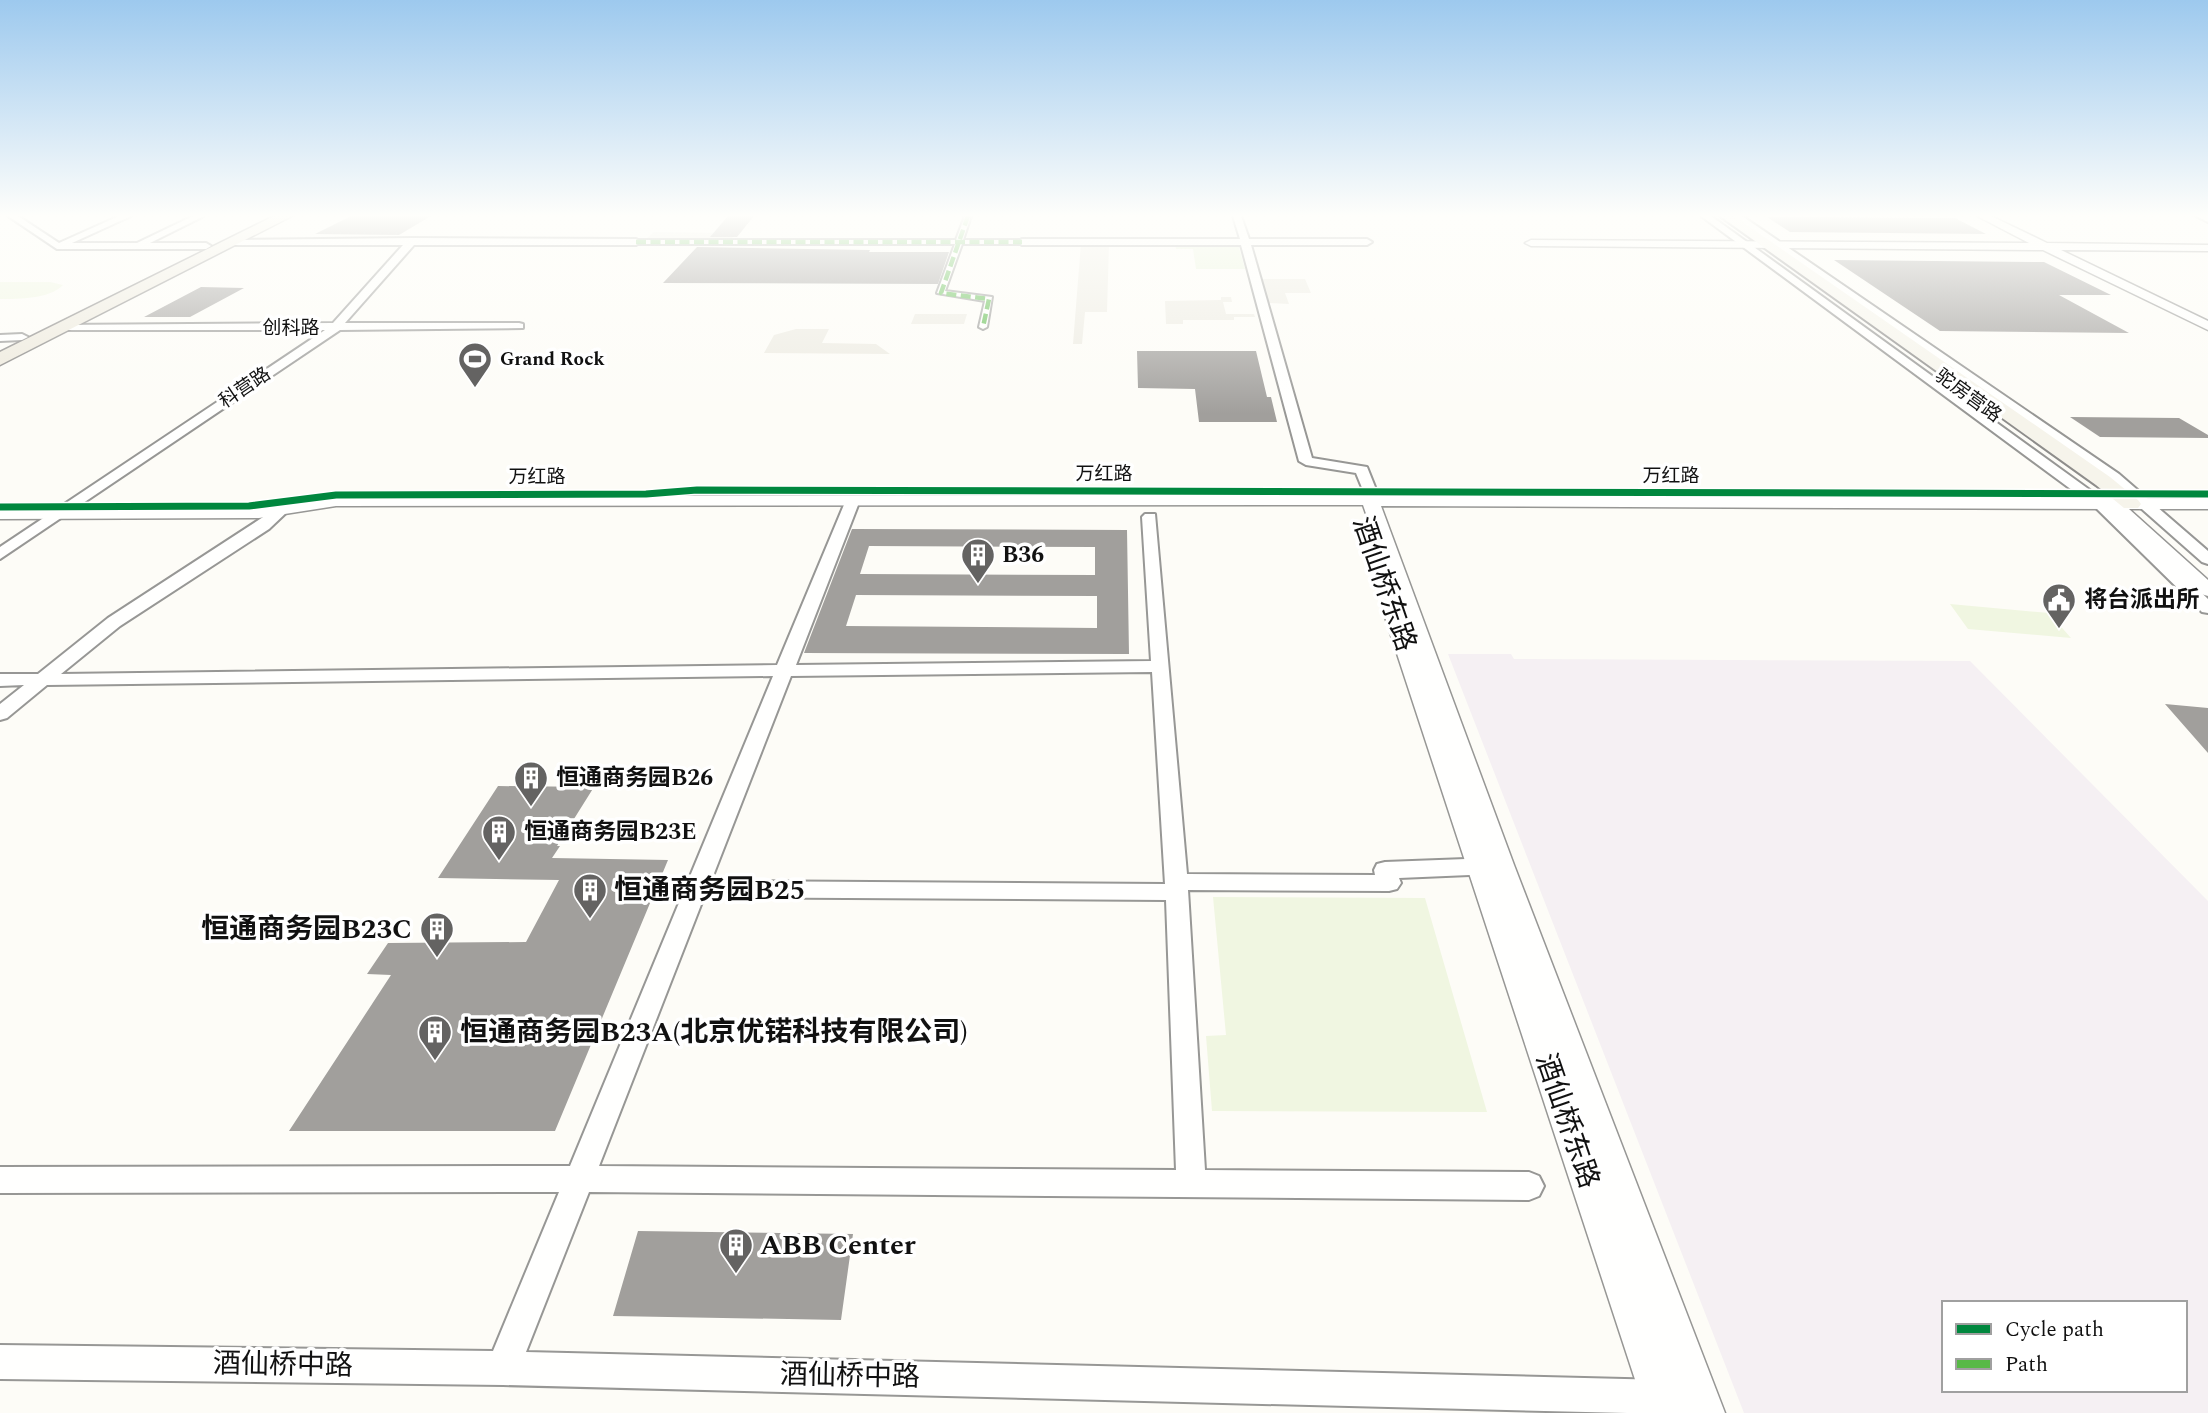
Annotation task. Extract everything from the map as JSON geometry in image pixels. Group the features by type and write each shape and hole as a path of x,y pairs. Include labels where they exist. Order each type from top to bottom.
{"main road":[{"path":"0,348 133,282"},
{"path":"0,359 153,282"},
{"name":"驼房营路","path":"1814,282 2117,499"}],"street":[{"name":"科营路","path":"0,554 335,328 376,282"},
{"path":"945,282 941,293 989,299 983,327"},
{"path":"1256,282 1306,460 1362,470 1365,497"},
{"path":"1814,282 2117,499 2208,559"},
{"path":"2118,282 2208,326"},
{"name":"创科路","path":"62,327 519,326"},
{"path":"0,338 22,337"},
{"name":"万红路","path":"0,514 65,509 249,506 336,495 646,494 697,490 1365,497 2117,499 2208,504"},
{"name":"万红路","path":"2117,499 2208,494"},
{"name":"万红路","path":"0,507 280,511 336,501 850,507 1365,497"},
{"name":"酒仙桥东路","path":"1365,497 1491,866 1683,1405"},
{"path":"2117,499 2208,608"},
{"name":"驼房营路","path":"2117,499 2208,575"},
{"name":"驼房营路","path":"2117,499 2208,590"},
{"path":"503,1368 850,507"},
{"path":"0,715 114,622 264,526 280,511"},
{"path":"1150,517 1177,887 1191,1183"},
{"path":"0,680 1161,666"},
{"path":"695,889 1177,887 1389,883 1385,870 1491,866"},
{"name":"酒仙桥东路","path":"1491,866 1683,1405"},
{"path":"0,1180 580,1179 1529,1186"},
{"name":"酒仙桥中路","path":"0,1362 503,1368 1683,1405"}],"shaded area":[{"path":"1078,282 1108,282 1107,312 1085,312 1082,344 1073,344"},
{"path":"1262,282 1306,282 1311,293 1285,293 1289,304 1269,303"},
{"path":"1221,297 1231,297 1232,302 1223,302 1226,314 1254,314 1255,317 1234,317 1234,320 1183,320 1183,324 1166,324 1165,301 1221,300"},
{"path":"915,314 967,314 964,324 911,324"},
{"path":"796,329 829,329 822,343 876,344 890,354 764,353 774,335"},
{"path":"1448,654 1511,654 1514,659 1970,661 2208,901 2208,1413 1744,1413"}],"green space":[{"path":"0,282 50,282 63,285 42,296 0,299"},
{"path":"1950,604 2049,613 2071,638 1968,629"},
{"path":"1213,897 1425,898 1487,1112 1212,1111 1206,1036 1226,1035"}],"building":[{"path":"664,282 939,282 938,284"},
{"path":"1867,282 2084,282 2111,295 2059,295 2129,333 1940,331"},
{"path":"201,287 244,288 190,317 144,317"},
{"path":"1137,351 1256,351 1267,397 1271,397 1277,422 1199,422 1195,389 1138,388"},
{"path":"2070,417 2179,418 2208,435 2208,438 2100,437"},
{"name":"B36","path":"852,529 1127,530 1129,654 804,653","holes":["869,546 1095,547 1095,575 860,574","856,595 1097,596 1097,628 846,626"]},
{"path":"2165,704 2208,708 2208,753"},
{"path":"498,786 594,787 552,858 668,860 555,1131 289,1131 391,975 367,974 388,943 526,942 559,880 438,878"},
{"name":"ABB Center","path":"638,1231 853,1234 841,1320 613,1316"}],"marked path":[{"path":"945,282 941,293 989,299 983,327"}],"cycle path":[{"path":"0,507 249,506 336,495 646,494 697,490 2208,494"}],"place":[{"name":"Grand Rock","path":"475,389"},
{"name":"B36","path":"978,585"},
{"name":"将台派出所","path":"2059,630"},
{"name":"恒通商务园B26","path":"531,808"},
{"name":"恒通商务园B23E","path":"499,862"},
{"name":"恒通商务园B25","path":"590,920"},
{"name":"恒通商务园B23C","path":"437,959"},
{"name":"恒通商务园B23A(北京优锘科技有限公司)","path":"435,1062"},
{"name":"ABB Center","path":"736,1275"}]}
